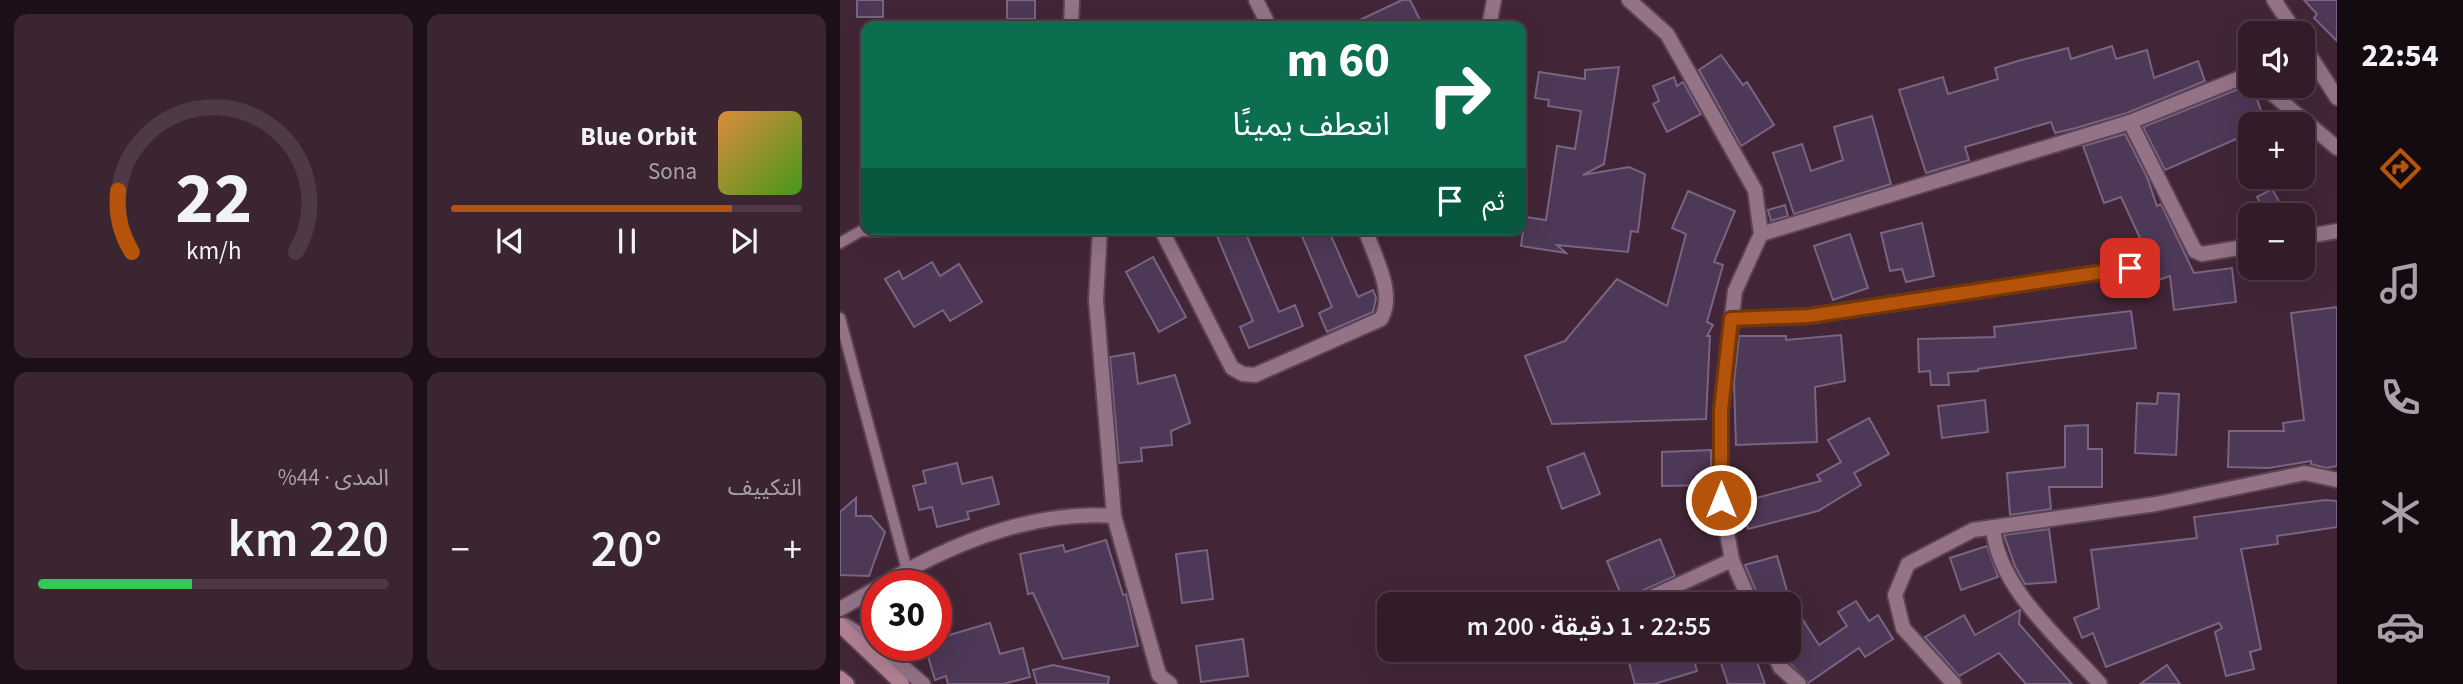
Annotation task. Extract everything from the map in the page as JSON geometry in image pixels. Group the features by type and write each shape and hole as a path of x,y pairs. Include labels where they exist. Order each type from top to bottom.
{"main road":[{"path":"840,624 902,684"},
{"path":"840,678 847,684"}],"street":[{"path":"1071,21 1072,0"},
{"path":"1256,0 1266,21"},
{"path":"1490,21 1494,0"},
{"path":"1629,0 1667,34 1755,190 1761,234 1735,291 1721,410 1721,500 1732,560 1746,592"},
{"path":"2274,0 2288,21"},
{"path":"2315,64 2337,98"},
{"path":"1761,234 2130,122 2238,79"},
{"path":"2277,98 2337,148"},
{"path":"2130,122 2195,251 2202,254 2238,248"},
{"path":"2315,235 2337,231"},
{"path":"1100,235 1096,300 1114,516 1150,648 1159,675 1170,684"},
{"path":"1164,235 1232,368 1243,374 1255,375 1381,319 1387,309 1387,292 1367,235"},
{"path":"1731,319 1809,316 2130,268"},
{"path":"1954,684 1903,628 1895,607 1898,584 1908,564 1973,530 2156,504 2305,473 2337,480"},
{"path":"907,570 928,557 1029,521 1084,514 1114,516"},
{"path":"1993,527 1994,548 2013,586 2100,684"},
{"path":"1663,592 1732,560"},
{"path":"840,609 861,597"},
{"path":"840,624 861,636"},
{"path":"896,661 923,684"},
{"path":"1778,662 1799,684"}],"lane":[{"path":"840,243 861,231"},
{"path":"840,318 907,570"}],"building":[{"path":"857,0 883,0 883,17 857,17"},
{"path":"1007,0 1035,0 1035,19 1007,19"},
{"path":"1402,0 1410,0 1420,21 1358,21"},
{"path":"2304,0 2337,0 2337,41 2314,18 2317,14"},
{"path":"2112,46 2116,59 2147,50 2154,78 2198,61 2205,81 2127,113 2076,128 2055,133 2051,122 1965,147 1969,160 1926,173 1899,90 1943,77 1948,94 1998,79 1995,68 2018,61 2068,48 2071,59"},
{"path":"1721,55 1743,85 1747,82 1774,125 1741,146 1699,70"},
{"path":"1619,67 1604,164 1583,175 1629,167 1645,174 1638,232 1631,231 1628,252 1557,245 1566,253 1521,246 1523,235 1526,235 1526,217 1546,220 1557,146 1575,149 1581,111 1548,106 1549,100 1535,98 1539,72 1585,79 1585,70"},
{"path":"1674,77 1677,86 1683,82 1701,114 1667,132 1653,104 1659,101 1653,86"},
{"path":"2238,89 2238,98 2256,98 2262,112 2238,112 2238,138 2165,170 2143,127"},
{"path":"1872,116 1891,184 1794,214 1773,153 1802,144 1811,171 1843,160 1834,127"},
{"path":"2125,134 2147,177 2157,206 2161,204 2194,273 2232,268 2236,302 2174,310 2170,276 2150,283 2137,256 2146,251 2121,197 2104,203 2083,146"},
{"path":"2272,189 2280,203 2260,203 2257,197"},
{"path":"1688,191 1735,211 1714,262 1723,265 1707,322 1713,325 1707,336 1710,336 1706,419 1552,424 1525,356 1565,341 1617,279 1667,306 1686,234 1672,228"},
{"path":"1785,205 1788,216 1771,221 1768,210"},
{"path":"1922,223 1934,276 1906,282 1902,269 1890,271 1881,233"},
{"path":"1850,234 1868,288 1833,300 1814,246"},
{"path":"1247,235 1279,312 1295,305 1303,326 1249,348 1240,327 1253,321 1217,236"},
{"path":"1302,235 1331,235 1358,297 1373,290 1376,298 1373,312 1327,332 1319,313 1332,307"},
{"path":"1153,257 1186,317 1159,332 1126,272"},
{"path":"932,262 940,276 959,264 982,302 950,321 943,310 914,327 885,279 899,271 903,279"},
{"path":"2337,307 2337,466 2326,468 2311,464 2311,461 2269,468 2228,467 2229,431 2284,431 2283,423 2304,420 2291,313"},
{"path":"2131,311 2136,348 1948,373 1949,385 1931,385 1930,371 1919,372 1918,339 1995,337 1994,327"},
{"path":"1841,335 1845,381 1815,387 1817,442 1736,445 1734,382 1739,336 1786,336 1786,340"},
{"path":"1134,353 1138,384 1175,375 1190,423 1171,431 1172,445 1141,448 1142,461 1119,463 1110,357"},
{"path":"2158,393 2179,394 2176,455 2135,453 2137,403 2157,404"},
{"path":"1985,400 1988,432 1942,438 1938,406"},
{"path":"1869,418 1889,454 1854,473 1861,485 1818,511 1748,529 1741,502 1821,481 1817,475 1841,462 1828,440"},
{"path":"2088,425 2088,449 2102,449 2102,487 2049,487 2051,509 2010,515 2007,473 2065,467 2065,426"},
{"path":"1711,450 1711,485 1662,486 1662,452"},
{"path":"1584,453 1600,494 1562,509 1547,467"},
{"path":"957,463 962,484 992,477 999,504 967,512 969,519 937,527 932,507 919,510 913,486 926,483 923,471"},
{"path":"856,498 856,516 871,516 885,532 871,570 861,570 861,576 840,575 840,512"},
{"path":"2325,500 2337,501 2337,527 2277,536 2278,544 2241,549 2261,649 2250,652 2254,669 2226,676 2215,632 2222,628 2219,623 2106,667 2093,633 2082,638 2074,618 2099,608 2091,550 2197,538 2194,517"},
{"path":"2049,529 2056,582 2025,584 2015,566 2004,535"},
{"path":"1660,539 1675,576 1639,592 1620,592 1607,561"},
{"path":"1106,540 1123,595 1126,594 1138,646 1063,659 1033,593 1028,594 1020,554 1063,545 1065,552"},
{"path":"1987,546 1998,577 1961,590 1950,558"},
{"path":"1207,550 1213,599 1182,603 1176,554"},
{"path":"1777,556 1787,591 1756,592 1745,565"},
{"path":"1856,601 1869,621 1878,615 1893,639 1865,657 1859,648 1808,683 1789,662 1801,662 1801,617 1819,645 1847,626 1838,612"},
{"path":"2020,610 2019,624 2072,684 2026,684 1999,653 1959,676 1925,637 1964,615 1975,635"},
{"path":"990,623 1000,654 1023,648 1030,677 1003,684 948,684 946,676 935,680 929,661 952,661 952,634"},
{"path":"1243,639 1248,676 1201,682 1196,646"},
{"path":"1629,662 1695,662 1697,671 1654,684 1635,684"},
{"path":"1757,662 1765,684 1728,684 1721,663"},
{"path":"1053,665 1109,677 1108,684 1037,684 1033,670"},
{"path":"2167,665 2180,684 2140,684"}],"route":[{"path":"1721,500 1721,410 1731,319 1809,316 2130,268"}]}
